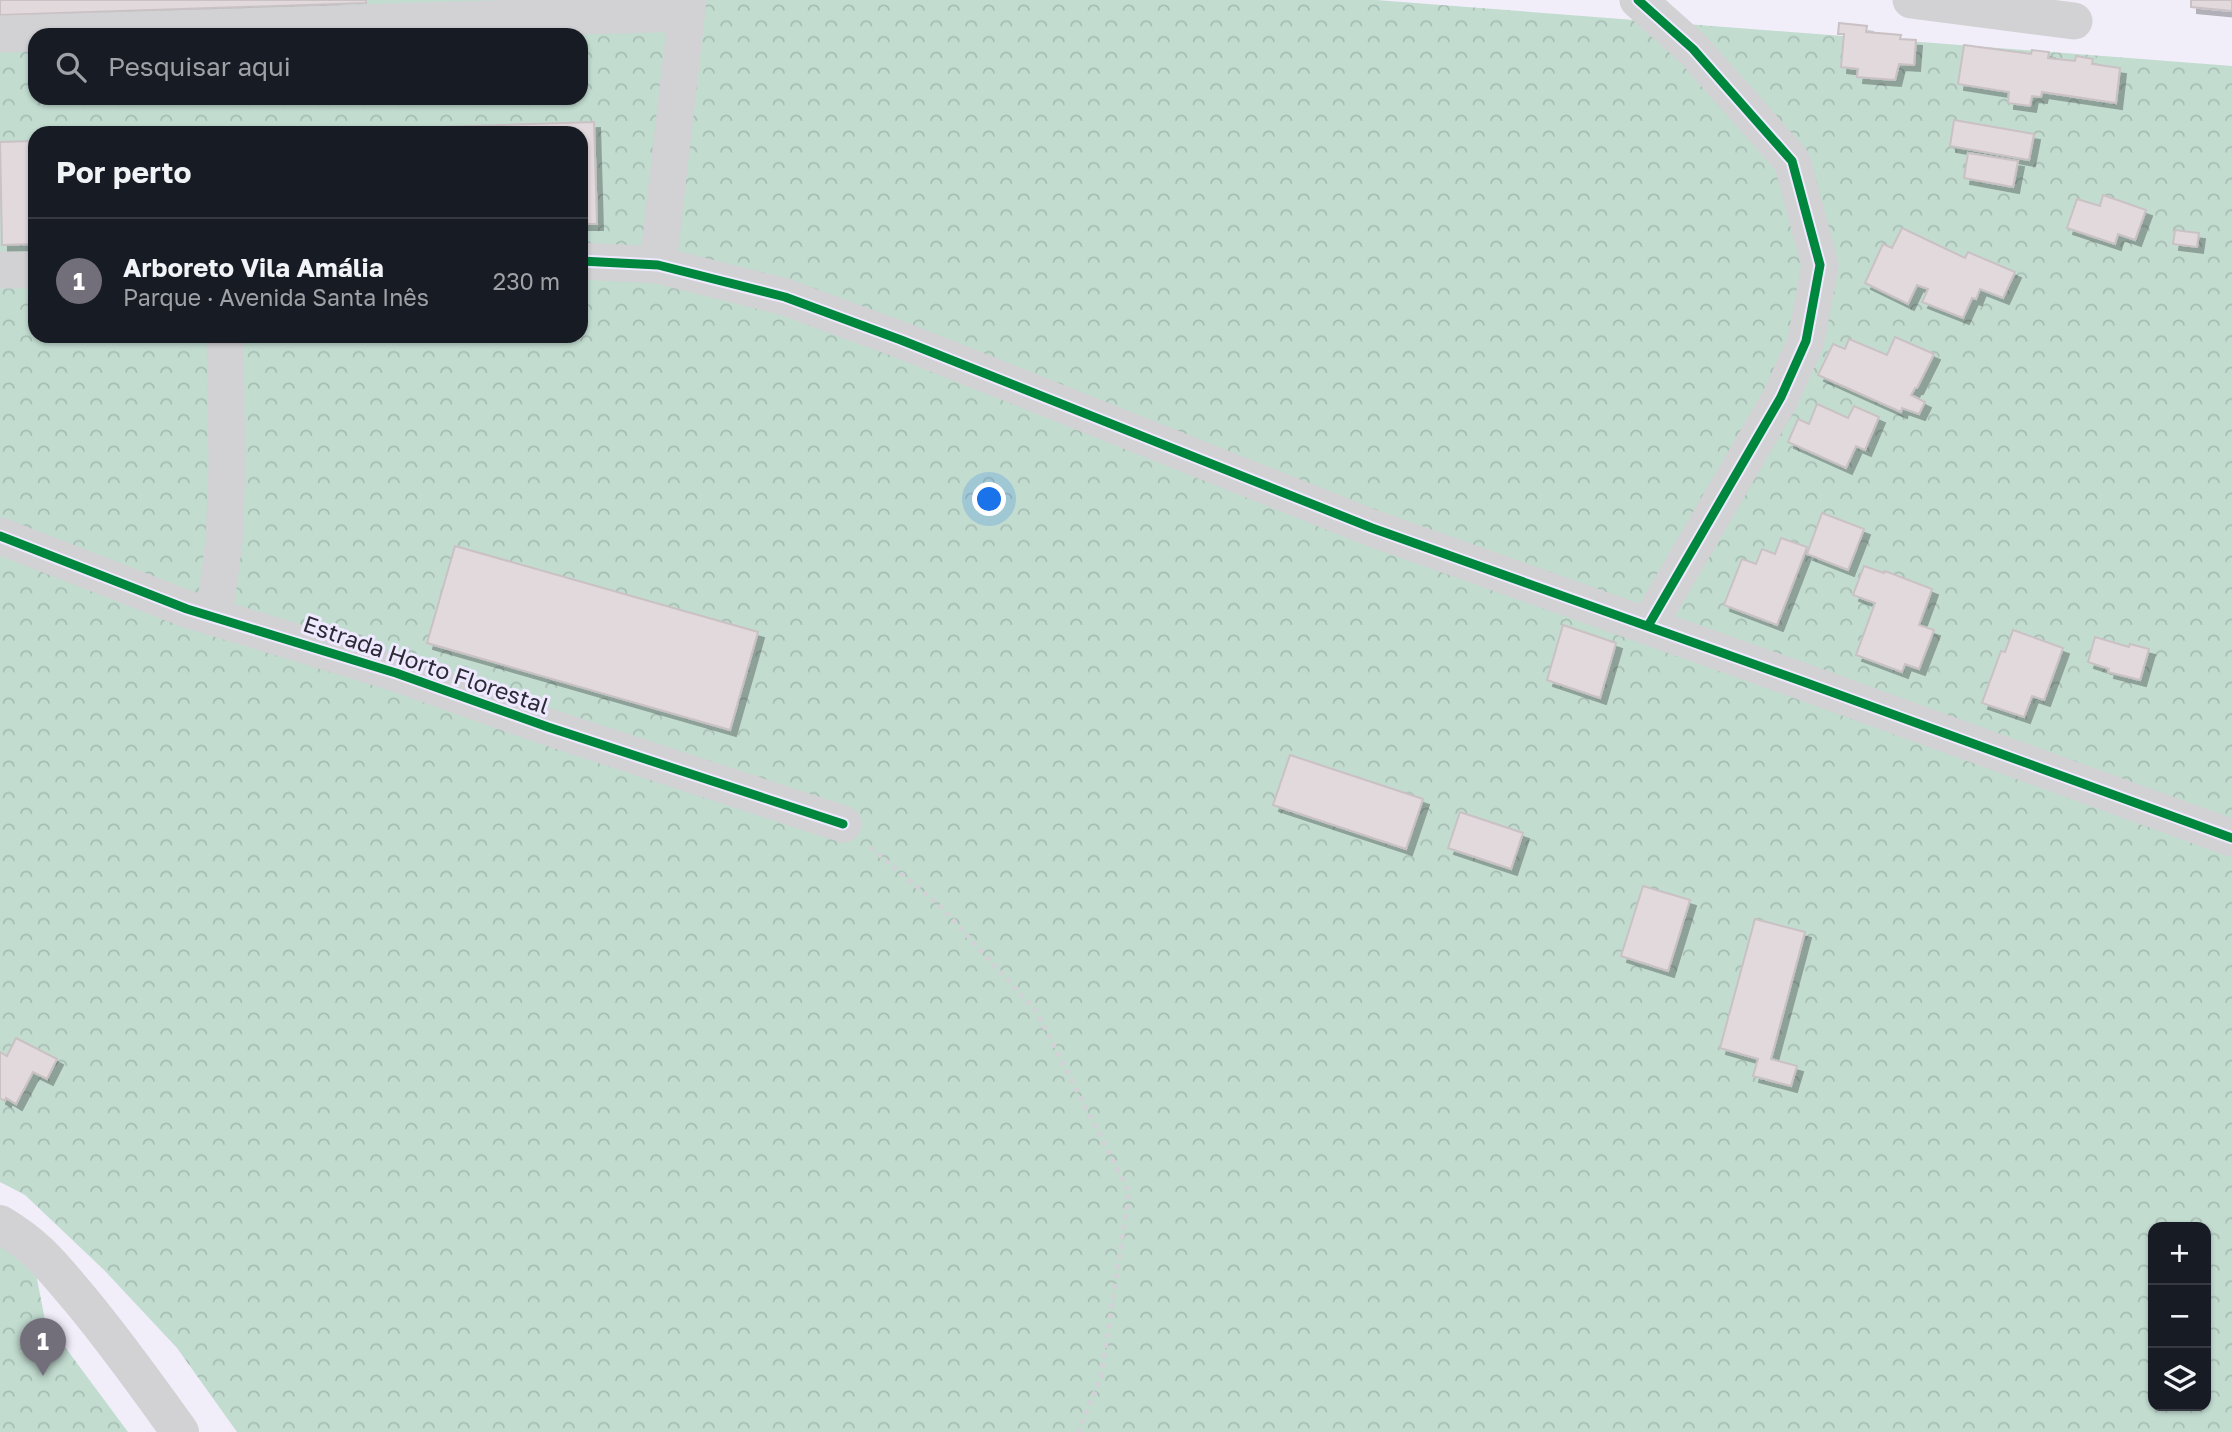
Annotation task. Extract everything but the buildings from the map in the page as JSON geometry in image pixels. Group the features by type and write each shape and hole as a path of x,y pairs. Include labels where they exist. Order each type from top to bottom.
{"main road":[{"path":"0,1224 39,1251 109,1333 180,1432"}],"street":[{"path":"1638,0 1693,49 1792,162 1820,265 1806,341 1782,397 1648,626"},
{"path":"1911,0 2074,21"},
{"path":"147,28 688,6 659,265"},
{"path":"0,34 28,33"},
{"path":"588,261 659,265 798,302 901,340 1372,528 2232,838"},
{"path":"0,270 28,270"},
{"path":"214,617 224,541 226,492 225,343"},
{"name":"Estrada Horto Florestal","path":"0,536 187,609 396,673 548,727 843,824"}],"path":[{"path":"843,824 942,908 1036,1011 1129,1192 1101,1377 1078,1432"}],"green space":[{"path":"0,0 1376,0 2232,66 2232,1432 237,1432 177,1348 104,1270 25,1195 0,1182"},
{"path":"0,1238 31,1248 45,1320 128,1432 0,1432"}],"cycle path":[{"path":"1638,0 1693,49 1792,161 1820,265 1806,341 1781,397 1648,626"},
{"path":"588,261 658,265 785,297 901,340 1372,528 2232,838"},
{"path":"0,536 187,609 396,673 548,727 843,824"}],"place":[{"name":"Arboreto Vila Amália","path":"43,1376"}]}
